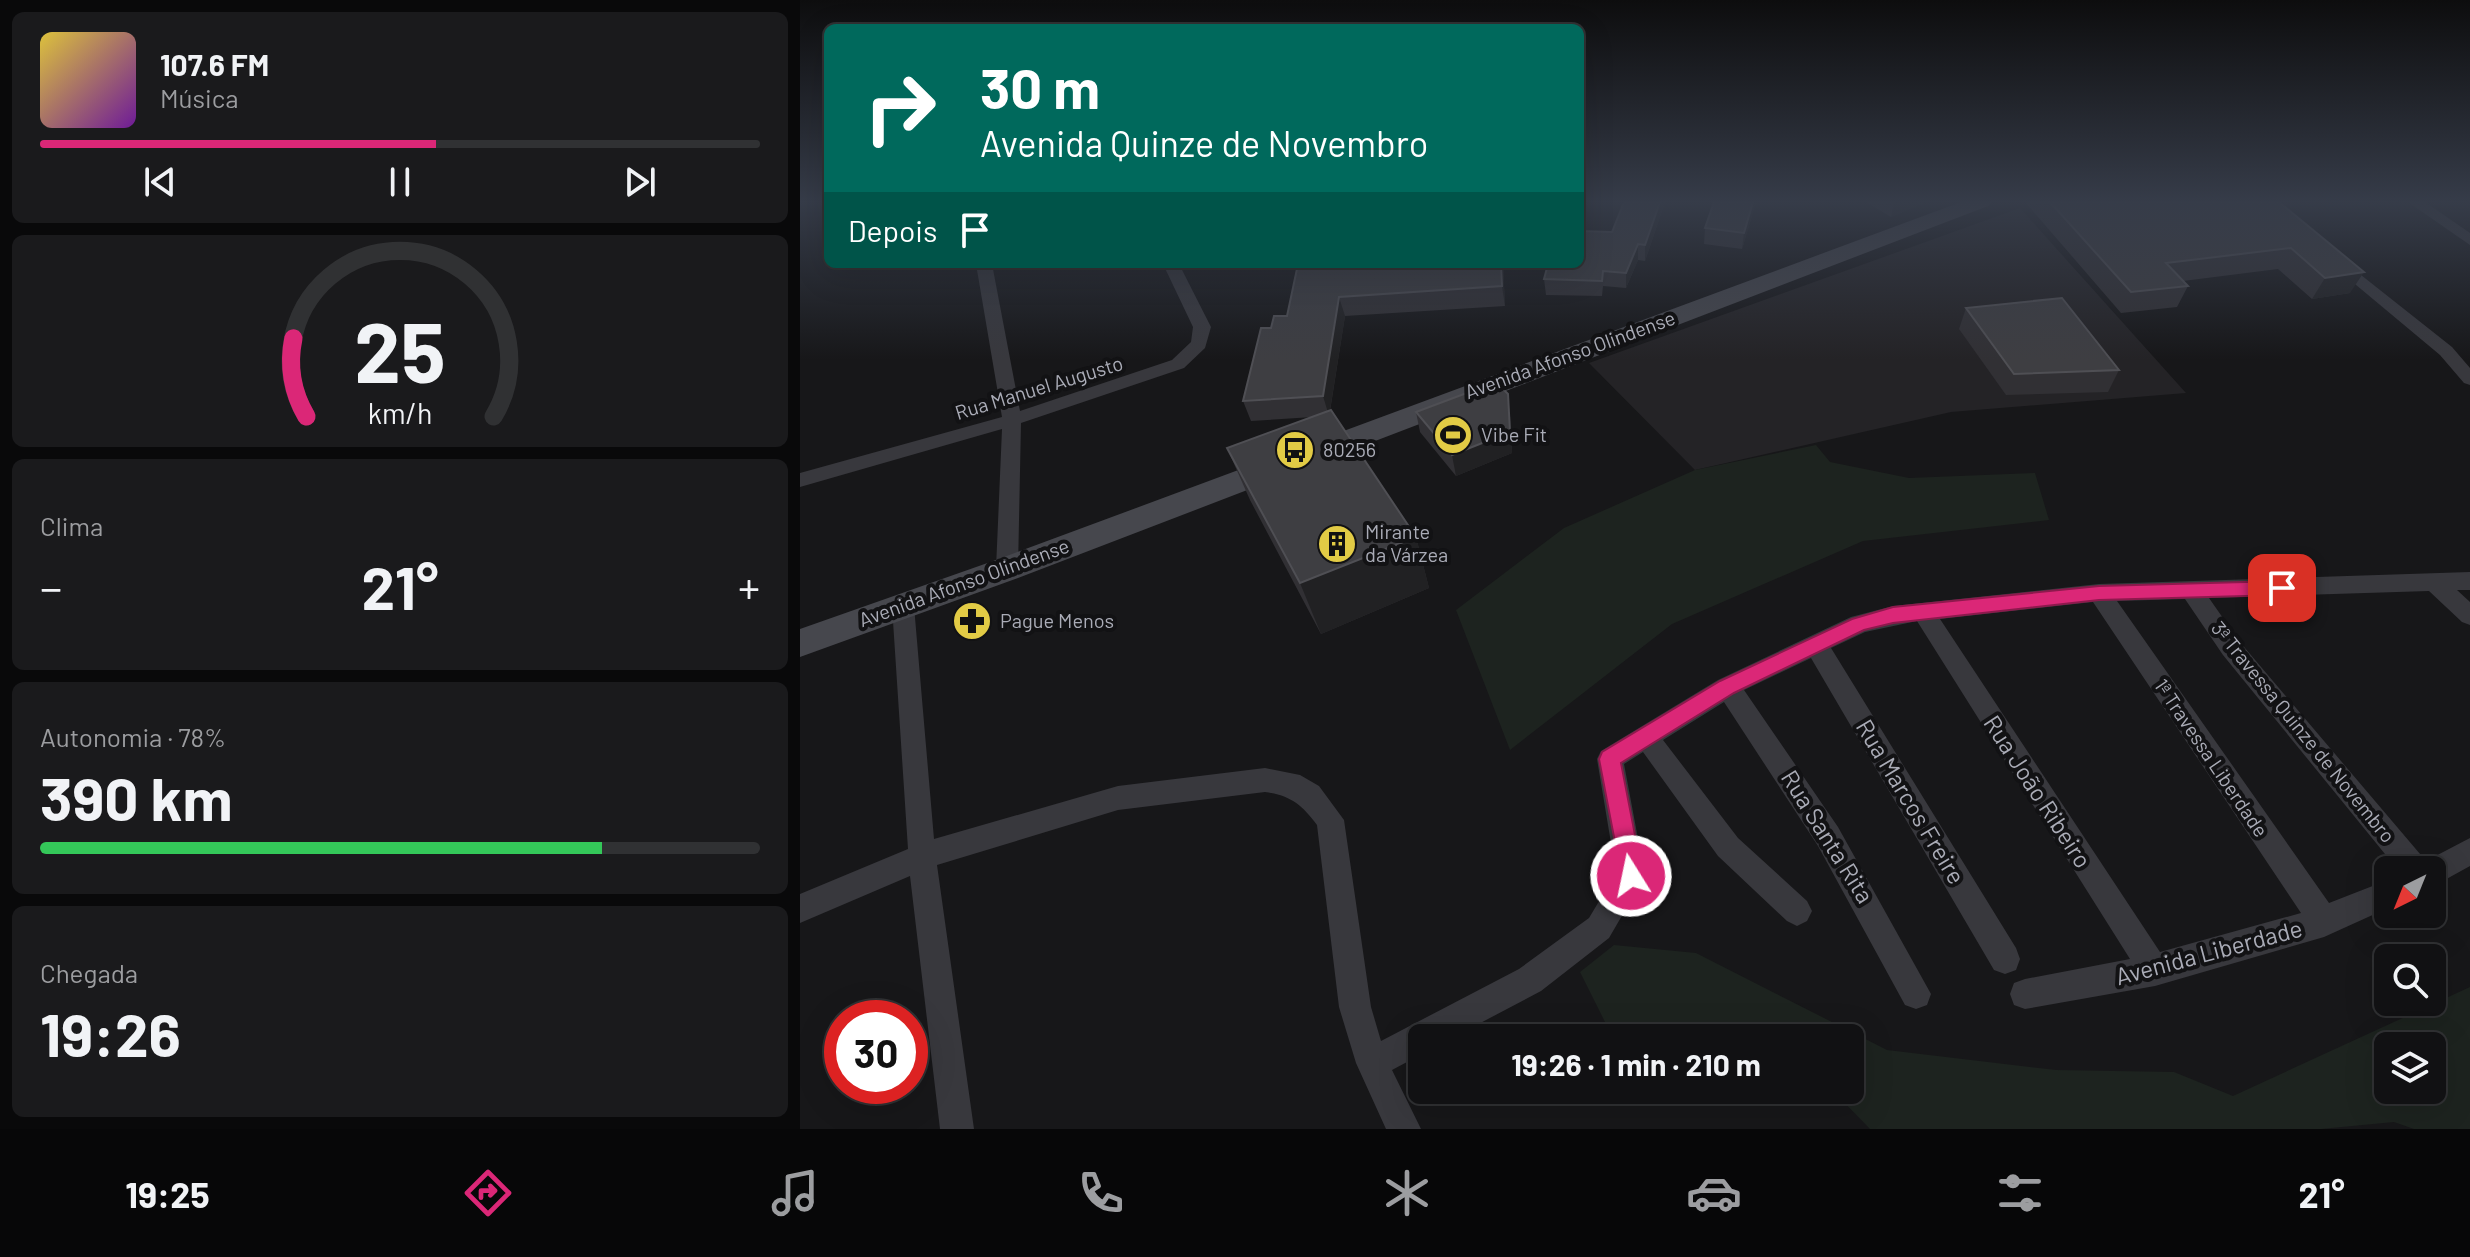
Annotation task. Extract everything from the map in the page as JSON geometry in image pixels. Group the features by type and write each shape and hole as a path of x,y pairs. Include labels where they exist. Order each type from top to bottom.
{"main road":[{"name":"Avenida Afonso Olindense","path":"800,643 1007,569 1841,255"}],"street":[{"path":"2331,255 2446,351 2470,379"},
{"path":"985,268 1012,420 1007,569"},
{"name":"Rua Manuel Augusto","path":"800,480 1012,420 1149,377 1178,364 1199,344 1202,327 1173,268"},
{"path":"2433,581 2470,616"},
{"path":"1372,1063 1530,980 1599,928 1631,876 1610,759 1727,687 1859,624 1923,611 2099,593 2470,581"},
{"name":"3ª Travessa Quinze de Novembro","path":"2192,592 2231,648 2404,856"},
{"name":"1ª Travessa Liberdade","path":"2099,593 2324,922"},
{"path":"903,606 922,857 957,1129"},
{"name":"Rua João Ribeiro","path":"1923,611 2155,971"},
{"name":"Rua Marcos Freire","path":"1816,645 2005,959"},
{"name":"Rua Santa Rita","path":"1727,687 1818,820 1873,912 1916,994"},
{"path":"1645,735 1728,847 1797,911"},
{"path":"800,909 922,857 1015,826 1118,798 1265,780 1291,784 1310,795 1330,820 1355,1007 1372,1063 1404,1129"},
{"path":"2446,865 2470,851"},
{"name":"Avenida Liberdade","path":"2025,994 2155,971 2324,922 2374,900"}],"shaded area":[{"path":"1890,255 2062,255 2186,393 1951,412 1695,470 1589,363"},
{"path":"1816,445 1830,462 1909,478 2035,473 2049,520 1863,541 1672,624 1510,750 1456,610 1564,528 1695,470"},
{"path":"1614,945 1696,953 1836,1024 1732,1024 1606,1024 1580,972"},
{"path":"2470,987 2470,1129 2414,1129 2394,1122 2321,1129 1870,1129 1846,1104 1864,1104 1864,1038 1887,1050 2056,1070 2174,1072 2233,1096 2407,1016 2446,1016 2446,998"}],"building":[{"path":"1584,255 1634,255 1626,273 1603,271 1602,281 1544,279 1547,268 1584,268"},
{"path":"2097,255 2235,255 2166,263 2188,286 2131,292"},
{"path":"2299,255 2343,255 2364,272 2325,278"},
{"path":"1297,268 1501,268 1502,286 1339,297 1323,396 1243,401 1261,328 1271,328 1274,316 1287,316"},
{"path":"2062,298 2119,370 2014,374 1966,308"},
{"path":"1496,382 1508,394 1510,432 1452,455 1416,412"},
{"path":"1331,410 1416,537 1300,583 1227,448"}],"place":[{"name":"Vibe Fit","path":"1453,435"},
{"name":"80256","path":"1295,450"},
{"name":"Mirante da Várzea","path":"1337,544"},
{"name":"Pague Menos","path":"972,621"}],"route":[{"path":"1631,876 1610,759 1727,687 1859,624 1893,615 2010,600 2099,593 2282,588"}]}
